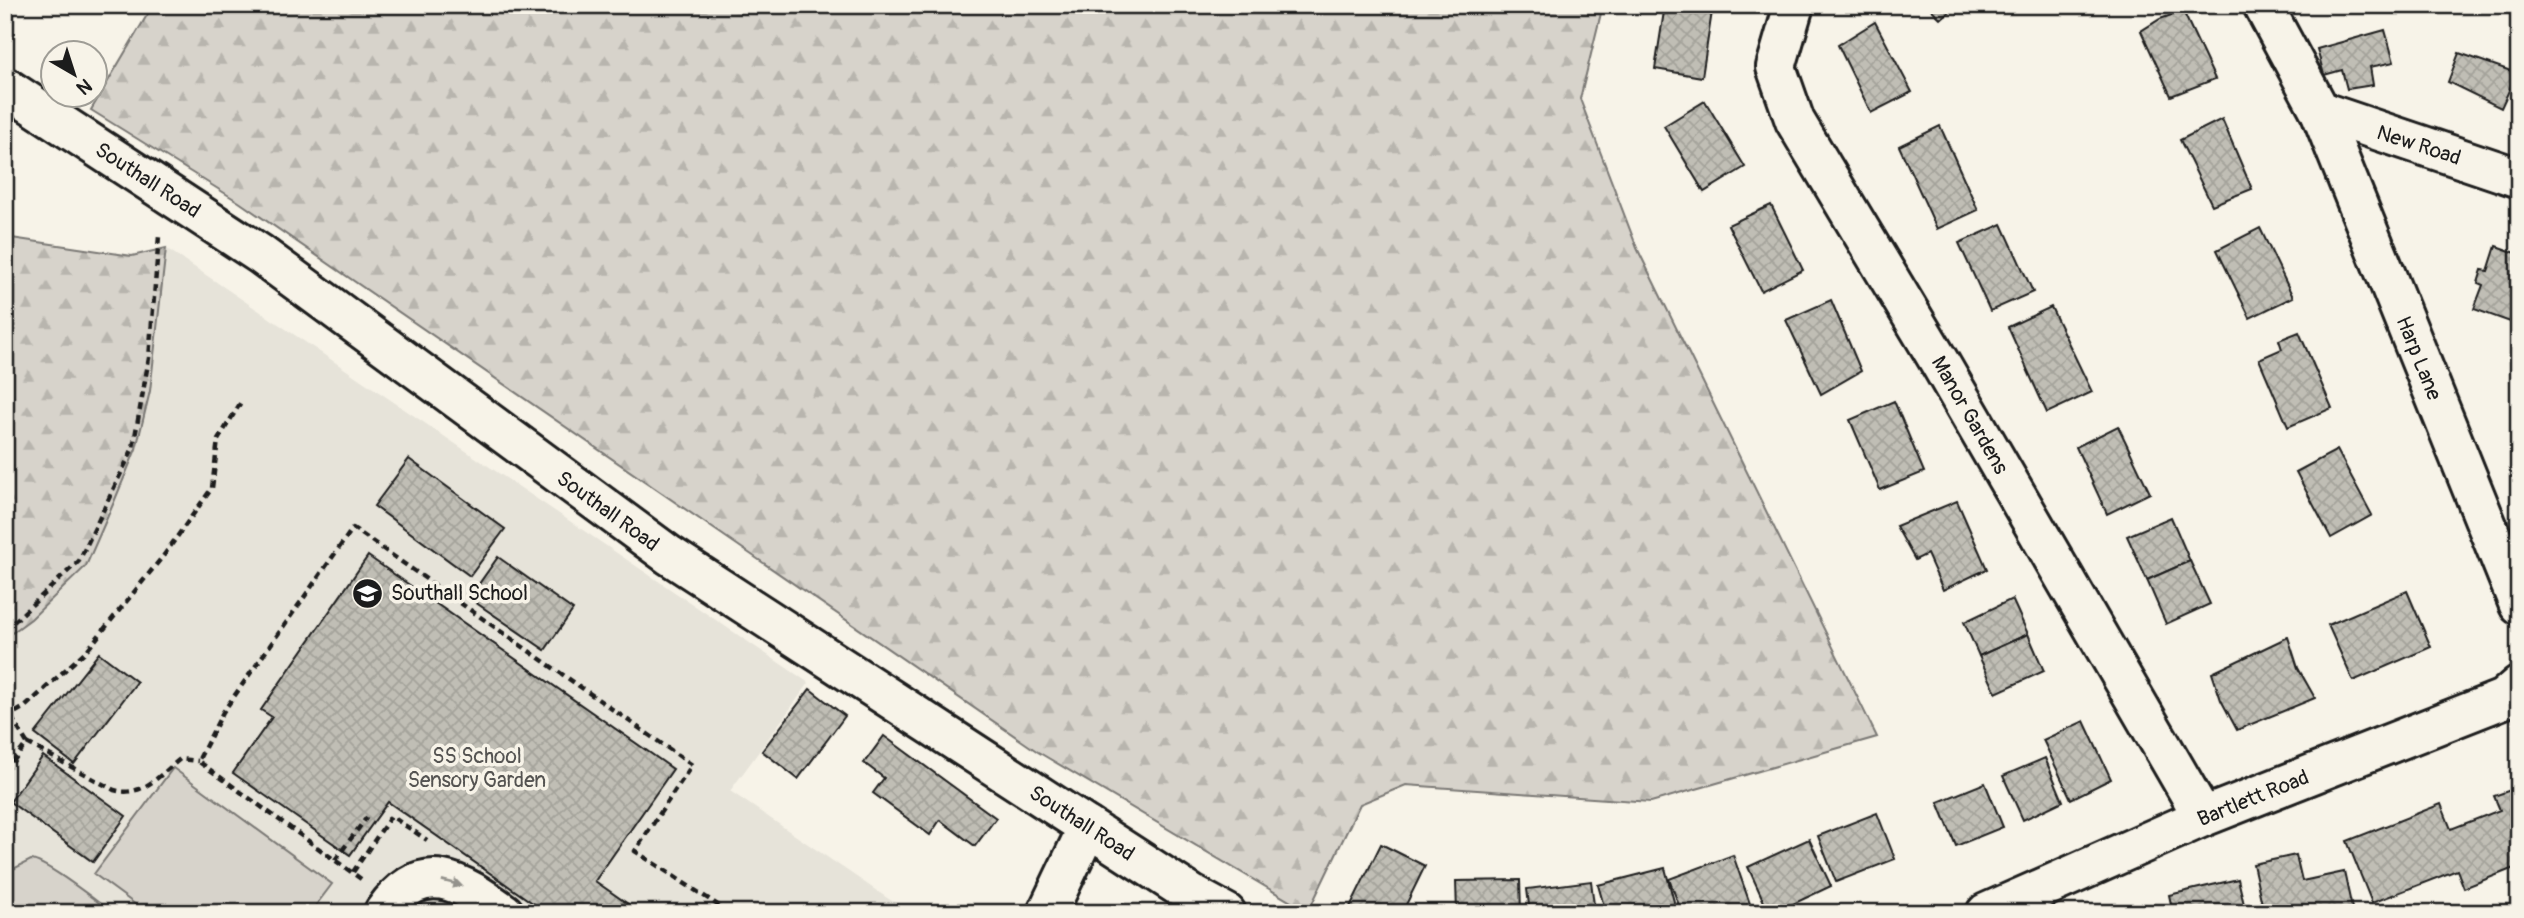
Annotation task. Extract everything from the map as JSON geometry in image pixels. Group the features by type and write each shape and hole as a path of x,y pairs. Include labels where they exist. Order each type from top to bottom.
{"street":[{"name":"Manor Gardens","path":"1794,5 1776,67 1795,121 1954,387 2203,817"},
{"name":"Harp Lane","path":"2263,5 2320,111 2506,537 2519,605"},
{"name":"Southall Road","path":"5,87 260,254 669,555 1191,894 1226,913"},
{"name":"New Road","path":"2320,111 2519,178"},
{"name":"Bartlett Road","path":"1986,913 2203,817 2503,699 2519,685"},
{"path":"1046,913 1088,827"},
{"path":"387,907 395,896 418,883 446,879 459,883 504,913"}],"path":[{"path":"5,630 79,561 133,448 149,358 158,261"},
{"path":"241,402 218,440 212,488 164,555 88,649 25,707 8,716 27,743 114,790 128,794 144,787 180,759 198,761 352,872 387,907"},
{"path":"198,761 223,712 353,528 692,765 635,851 730,913"},
{"path":"5,772 27,743"},
{"path":"352,872 391,816 434,844"},
{"path":"335,860 367,817"}],"shaded area":[{"name":"Southall School","path":"166,248 809,683 730,791 899,906 895,913 5,913 5,638 31,619 86,566 136,449 150,391"}],"green space":[{"path":"153,5 1603,5 1580,99 1637,248 1877,737 1651,802 1406,785 1360,804 1308,912 1038,752 239,202 91,110 108,108 108,81"},
{"path":"5,237 132,256 166,248 150,391 136,449 86,566 31,619 5,638"},
{"path":"173,768 332,884 310,913 147,913 94,874"},
{"path":"31,860 59,874 113,913 5,913 5,873"}],"building":[{"path":"1665,5 1713,5 1702,77 1655,69"},
{"path":"1927,5 1957,5 1941,19"},
{"path":"2183,11 2215,79 2171,96 2141,31 2160,19"},
{"path":"1875,22 1912,92 1871,113 1838,45"},
{"path":"2385,30 2394,62 2370,67 2373,85 2347,89 2342,70 2324,75 2317,49"},
{"path":"2459,53 2517,73 2501,108 2448,82"},
{"path":"1705,101 1745,167 1704,192 1664,126"},
{"path":"2222,119 2252,189 2212,205 2180,140"},
{"path":"1940,126 1978,210 1937,229 1899,146"},
{"path":"1771,205 1803,270 1761,291 1728,225"},
{"path":"2002,224 2033,292 1990,311 1959,243"},
{"path":"2260,228 2293,297 2250,318 2217,250"},
{"path":"2496,246 2519,254 2519,305 2513,323 2474,309 2483,285 2478,283 2482,270 2488,271"},
{"path":"1831,300 1861,371 1821,394 1786,320"},
{"path":"2051,307 2092,392 2047,413 2008,327"},
{"path":"2299,332 2332,408 2288,427 2259,359 2282,349 2279,340"},
{"path":"1894,401 1924,472 1880,490 1850,420"},
{"path":"2118,426 2150,493 2107,514 2076,447"},
{"path":"2337,450 2372,515 2331,538 2296,472"},
{"path":"409,459 505,529 470,576 374,506"},
{"path":"1957,501 1987,569 1943,590 1927,554 1915,560 1896,526"},
{"path":"2171,517 2190,561 2147,580 2127,536"},
{"path":"368,556 673,769 595,881 628,904 621,913 547,913 388,802 350,855 233,773 272,717 261,710"},
{"path":"498,557 573,610 545,650 469,598"},
{"path":"2190,561 2210,604 2166,624 2147,580"},
{"path":"2407,591 2431,647 2353,681 2328,625"},
{"path":"2012,599 2028,634 1979,656 1964,622"},
{"path":"2028,634 2044,671 1996,693 1979,656"},
{"path":"2288,637 2298,668 2315,698 2237,730 2221,700 2212,673"},
{"path":"99,653 137,682 74,764 35,734"},
{"path":"810,689 845,716 798,779 762,751"},
{"path":"2084,721 2111,779 2071,799 2043,740"},
{"path":"884,736 996,818 975,846 940,820 930,835 873,793 884,778 864,763"},
{"path":"43,756 126,816 93,862 10,802"},
{"path":"2045,758 2063,801 2023,820 2003,776"},
{"path":"1985,783 2003,827 1956,846 1938,802"},
{"path":"2519,787 2519,866 2464,888 2457,870 2372,903 2347,841 2441,804 2451,829 2500,810 2494,796"},
{"path":"1877,813 1895,859 1836,882 1818,836"},
{"path":"1809,839 1831,886 1769,913 1748,867"},
{"path":"1381,844 1425,866 1402,913 1347,913"},
{"path":"1733,855 1750,904 1726,913 1682,913 1669,879"},
{"path":"2296,855 2302,881 2344,872 2353,913 2264,913 2253,864"},
{"path":"1665,868 1677,913 1606,913 1598,885"},
{"path":"2238,879 2246,913 2173,913 2169,895"},
{"path":"1520,880 1521,913 1457,913 1456,881"},
{"path":"1591,881 1595,913 1530,913 1527,889"},
{"path":"1123,905 1131,913 1116,913"}],"place":[{"name":"Southall School","path":"368,593"}],"park label":[{"name":"SS School Sensory Garden","path":"477,768"}]}
